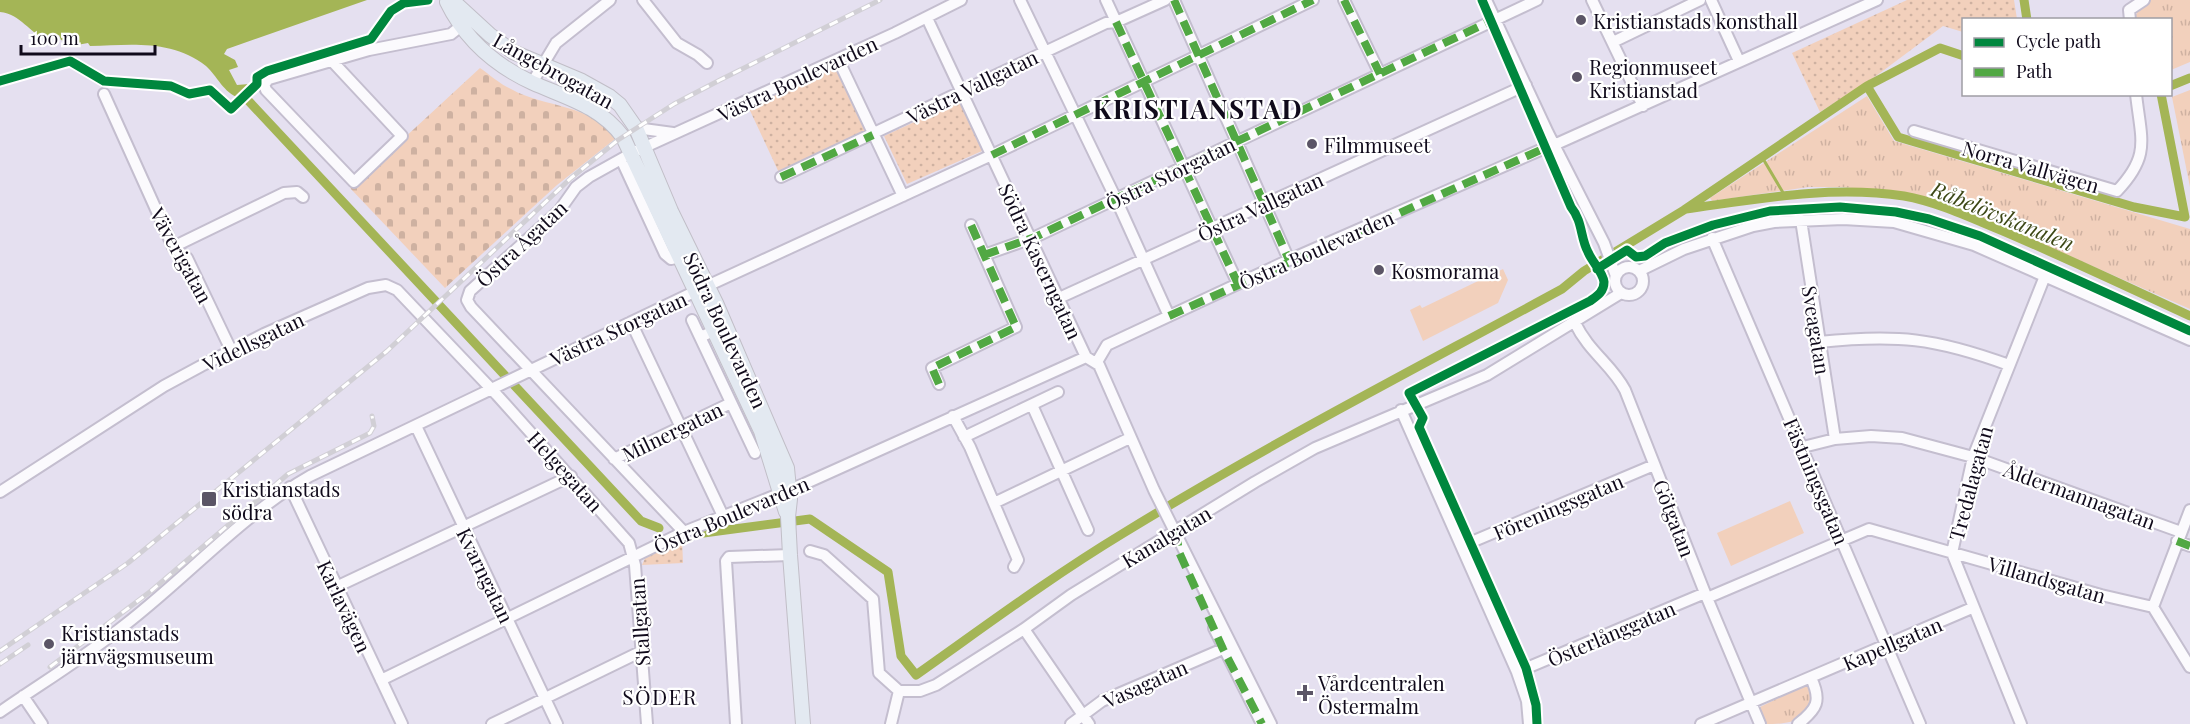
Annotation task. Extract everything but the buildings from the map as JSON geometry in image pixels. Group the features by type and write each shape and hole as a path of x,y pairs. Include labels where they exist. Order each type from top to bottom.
{"main road":[{"name":"Långebrogatan","path":"446,0 495,61 532,83 597,111 613,124 627,157"},
{"name":"Långebrogatan","path":"452,0 465,22 542,65 582,81 609,96 620,105 636,128 645,147"},
{"name":"Södra Boulevarden","path":"645,147 671,211 708,286 787,468 785,492 803,724"},
{"name":"Södra Boulevarden","path":"627,157 680,257 694,292 762,431 785,492"}],"street":[{"path":"532,83 556,44 597,4 610,0"},
{"path":"643,0 677,43 698,54 707,63"},
{"name":"Västra Boulevarden","path":"627,157 927,18 961,0"},
{"path":"1020,0 1116,199 1169,316"},
{"path":"1106,0 1238,284"},
{"name":"Västra Vallgatan","path":"781,177 1106,23 1116,22 1165,0"},
{"path":"1174,0 1289,260"},
{"name":"Västra Storgatan","path":"0,712 118,631 219,544 291,487 525,372 992,155 1313,0"},
{"path":"1344,0 1380,74"},
{"path":"1486,0 1526,85 1550,146 1616,262 1618,284 1629,295 1636,293 1637,273"},
{"name":"Östra Storgatan","path":"984,255 1031,238 1116,199 1537,0"},
{"path":"1592,0 1643,105"},
{"path":"1613,42 1700,0"},
{"path":"1711,0 1739,61"},
{"name":"Östra Boulevarden","path":"1097,362 1107,345 1289,260 1877,0"},
{"path":"2130,18 2129,10 2144,0"},
{"name":"Södra Kaserngatan","path":"927,18 1086,357 1097,362"},
{"path":"332,61 402,136 354,182 266,90 264,84 269,80 332,61 369,50 451,34 465,22"},
{"path":"837,59 903,196"},
{"name":"Östra Vallgatan","path":"1059,298 1526,85"},
{"name":"Väverigatan","path":"104,94 173,247 187,258 231,350"},
{"name":"Norra Vallvägen","path":"1914,131 2116,191 2135,172 2142,153 2136,96"},
{"path":"636,128 677,133"},
{"name":"Östra Ågatan","path":"627,157 582,182 559,211 470,291 467,300 525,372 614,459 684,532"},
{"path":"173,247 284,193 297,192 303,196"},
{"path":"1618,284 1667,258 1712,238 1753,226 1800,220 1882,220 1913,226 1974,245 2190,340"},
{"name":"Sveagatan","path":"1800,220 1835,439"},
{"path":"939,384 932,368 1016,327 971,225"},
{"name":"Fästningsgatan","path":"1712,238 1920,724"},
{"path":"1616,262 1637,273"},
{"name":"Tredalagatan","path":"2021,724 1972,609 1952,553 1973,457 2045,276"},
{"name":"Kanalgatan","path":"899,691 920,691 936,685 1024,629 1071,595 1315,448 1487,375 1601,306 1618,284"},
{"name":"Videllsgatan","path":"0,492 164,386 231,350 368,288 386,285 397,290 495,388"},
{"path":"692,320 755,453"},
{"path":"631,322 723,516"},
{"name":"Götgatan","path":"1575,323 1586,345 1622,383 1760,724"},
{"path":"700,337 714,331"},
{"path":"1819,342 1870,337 1907,338 1964,349 2009,365"},
{"name":"Östra Boulevarden","path":"381,681 684,532 785,492 1086,357"},
{"path":"1097,362 1130,438 1222,630 1271,724"},
{"name":"Helgegatan","path":"495,388 629,543 633,556"},
{"path":"964,437 1058,392"},
{"name":"Milnergatan","path":"614,459 731,403"},
{"path":"1032,405 1088,530"},
{"path":"1401,410 1517,672 1527,701 1529,724"},
{"path":"953,416 1018,560 1014,567"},
{"name":"Kvarngatan","path":"416,426 557,724"},
{"name":"Åldermannagatan","path":"1803,447 1835,439 1871,436 1902,438 1973,457 2179,536 2190,546"},
{"path":"994,503 1130,438"},
{"name":"Föreningsgatan","path":"1462,546 1654,465"},
{"path":"336,587 571,476"},
{"name":"Karlavägen","path":"291,487 402,724"},
{"path":"2190,510 2153,607 2190,668"},
{"name":"Villandsgatan","path":"1706,595 1869,529 2153,607"},
{"path":"1176,531 1179,552 1223,649 1262,724"},
{"path":"810,551 824,555 873,599 879,673 899,691 891,724"},
{"path":"736,724 726,561 729,557 790,555"},
{"name":"Stallgatan","path":"633,556 647,724"},
{"name":"Österlånggatan","path":"1517,672 1706,595"},
{"name":"Kapellgatan","path":"1701,724 1972,609"},
{"path":"1024,629 1086,719"},
{"name":"Vasagatan","path":"1071,724 1086,719 1102,701 1223,649"},
{"path":"492,724 642,651"},
{"path":"1798,724 1816,709 1819,701 1811,678"},
{"path":"23,696 42,724"}],"green space":[{"path":"1907,0 2014,0 2017,18 1962,18 1962,32 1943,26 1876,76 1820,112 1792,53"},
{"path":"2151,0 2190,0 2190,62 2172,70 2172,18 2135,18 2138,10"},
{"path":"838,59 873,135 781,177 746,102"},
{"path":"480,68 503,85 524,95 593,118 615,139 557,185 445,288 350,188"},
{"path":"2190,90 2190,187 2172,97"},
{"path":"1867,96 1894,141 2190,229 2190,309 1956,206 1905,193 1842,187 1808,187 1712,201 1710,198"},
{"path":"960,101 982,151 907,184 884,136"},
{"path":"1503,269 1508,280 1498,303 1423,341 1410,310 1420,305 1422,308"},
{"path":"1790,501 1804,533 1731,566 1717,533"},
{"path":"682,538 683,563 642,565 647,554"},
{"path":"1809,685 1815,697 1811,706 1801,717 1788,722 1764,724 1760,707"}],"shaded area":[{"path":"0,0 367,0 227,49 224,54 235,60 238,67 229,70 237,85 249,84 250,88 239,98 225,88 206,66 179,51 135,45 90,46 88,43 77,45 61,40 59,35 47,40 14,16 0,12"}],"waterway":[{"path":"2024,0 2027,18"},
{"path":"696,534 810,519 888,572 901,656 916,675 1069,567 1176,501 1340,408 1562,289 1584,271 1684,210 1867,86 1940,48 1962,55"},
{"path":"2172,85 2190,78"},
{"path":"1867,86 1898,137 2134,207 2185,217 2161,96"},
{"path":"243,95 641,521 659,528"},
{"path":"1762,157 1785,196"},
{"name":"Råbelövskanalen","path":"1686,209 1822,193 1877,193 1904,196 1929,202 2003,231 2190,316"}],"railway":[{"path":"0,651 128,563 387,351 571,178 618,140 674,104 880,0"},
{"path":"50,667 151,591 288,474 370,433 374,426 372,416"},
{"path":"0,664 28,645"}],"marked path":[{"path":"1174,0 1289,260"},
{"path":"992,155 1313,0"},
{"path":"1344,0 1380,74"},
{"path":"984,255 1035,237 1495,19"},
{"path":"1116,22 1238,284"},
{"path":"781,177 873,135"},
{"path":"1169,316 1545,148"},
{"path":"939,384 932,368 1016,327 971,225"},
{"path":"1176,531 1179,552 1223,649 1262,724"},
{"path":"2177,541 2190,546"}],"cycle path":[{"path":"0,81 70,61 104,81 171,86 189,94 210,90 231,109 257,84 257,77 267,71 371,39 391,11 404,3 428,0"},
{"path":"1482,0 1571,207 1578,218 1585,246 1602,274 1604,285 1600,293 1590,301 1409,393 1423,418 1419,427 1526,668 1536,705 1537,724"},
{"path":"1597,269 1627,250 1636,257 1645,256 1665,243 1713,225 1770,211 1840,207 1896,212 1929,219 1980,236 2190,331"}],"place":[{"name":"Kristianstads konsthall","path":"1581,20"},
{"name":"Regionmuseet Kristianstad","path":"1577,77"},
{"name":"Filmmuseet","path":"1312,144"},
{"name":"Kosmorama","path":"1379,270"},
{"name":"Kristianstads södra","path":"209,499"},
{"name":"Kristianstads järnvägsmuseum","path":"49,644"},
{"name":"Vårdcentralen Östermalm","path":"1305,693"}],"district":[{"name":"KRISTIANSTAD","path":"1198,108"},
{"name":"SÖDER","path":"660,696"}]}
